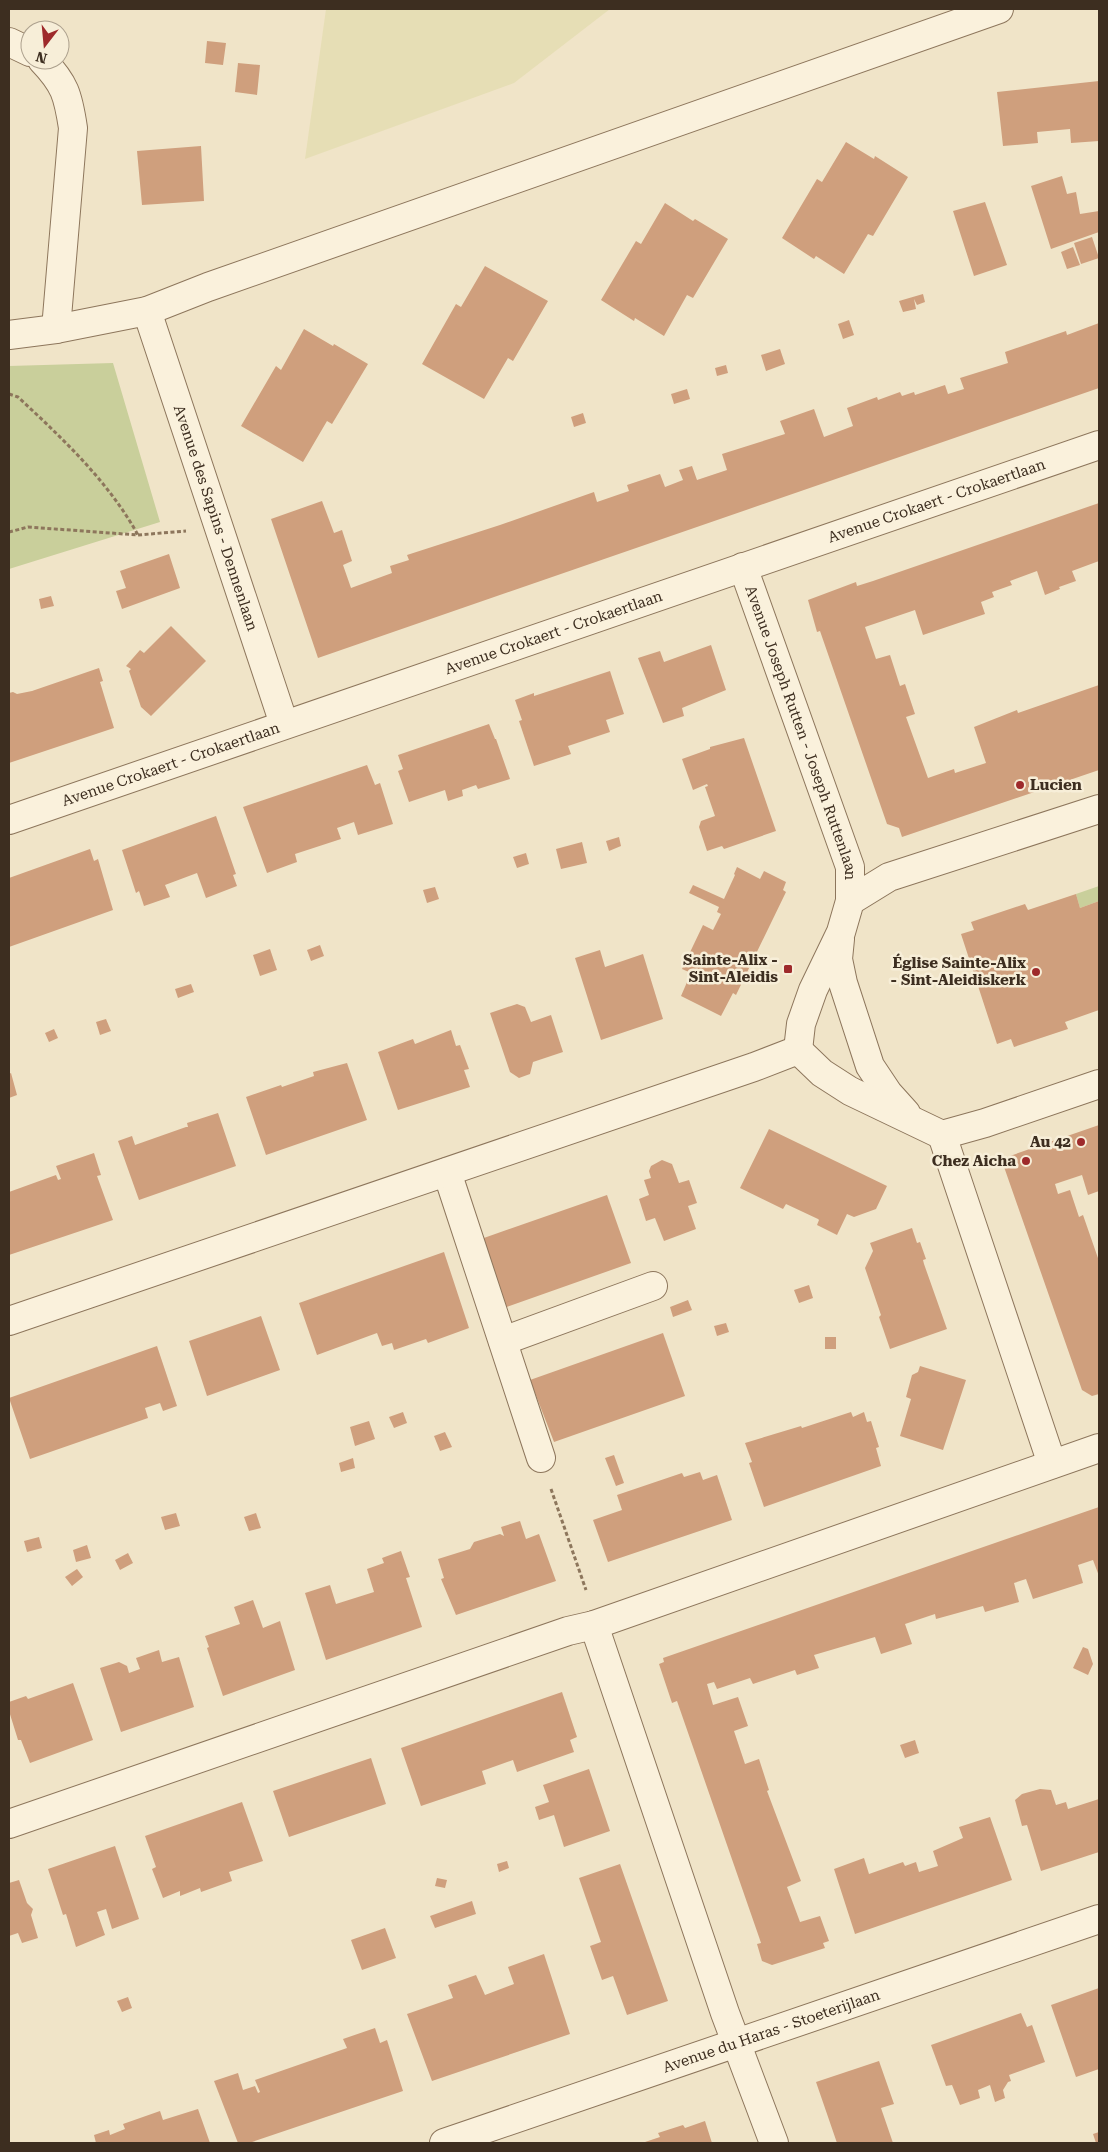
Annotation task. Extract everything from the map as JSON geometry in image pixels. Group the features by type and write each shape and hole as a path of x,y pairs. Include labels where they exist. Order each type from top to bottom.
{"street":[{"path":"9,335 56,329 147,311 218,284 999,9"},
{"path":"51,70 59,78 69,103 72,128 56,329"},
{"name":"Avenue des Sapins - Dennenlaan","path":"147,311 284,724"},
{"name":"Avenue Crokaert - Crokaertlaan","path":"9,820 1099,445"},
{"name":"Avenue Joseph Rutten - Joseph Ruttenlaan","path":"743,567 850,867 850,901 841,932"},
{"path":"850,901 889,877 1099,809"},
{"path":"798,1050 801,1024 813,990 841,932"},
{"path":"841,932 838,959 843,983 870,1066 888,1092 913,1120"},
{"path":"798,1050 822,1073 850,1091 942,1135 984,1123 1099,1084"},
{"path":"9,1320 754,1067 798,1050"},
{"path":"942,1135 1052,1464"},
{"path":"447,1172 541,1458"},
{"path":"503,1341 653,1286"},
{"path":"9,1824 558,1634 594,1624 1099,1448"},
{"path":"594,1624 719,1994 774,2143"},
{"name":"Avenue du Haras - Stoeterijlaan","path":"444,2143 1099,1919"}],"path":[{"path":"9,394 18,397 68,444 123,508 138,535"},
{"path":"9,532 28,527 138,535 184,532 214,513"},
{"path":"541,1458 586,1590"}],"shaded area":[{"path":"326,9 610,9 514,83 305,159"}],"green space":[{"path":"113,363 160,522 9,569 9,366"},
{"path":"1099,886 1099,901 1080,908 1076,894"}],"building":[{"path":"207,41 226,43 223,65 205,63"},
{"path":"238,63 260,65 257,95 235,92"},
{"path":"1099,81 1099,141 1071,143 1070,129 1037,132 1038,143 1003,146 997,92"},
{"path":"846,142 874,159 875,156 908,177 873,236 868,234 844,274 816,256 814,259 782,238 817,179 822,182"},
{"path":"201,146 204,201 142,205 137,151"},
{"path":"1062,176 1067,194 1076,192 1080,214 1099,211 1099,232 1051,249 1031,186"},
{"path":"985,202 1007,265 974,276 953,211"},
{"path":"665,203 693,221 695,219 728,239 693,298 687,295 664,336 635,318 634,321 601,300 636,241 641,244"},
{"path":"1092,237 1099,258 1081,264 1074,243"},
{"path":"1073,247 1080,265 1067,269 1061,252"},
{"path":"485,266 548,301 513,361 508,358 484,399 422,364 456,304 461,307"},
{"path":"923,294 925,302 917,305 914,299 916,309 903,312 899,301"},
{"path":"849,320 854,335 843,339 838,324"},
{"path":"1099,323 1099,388 318,658 271,519 322,501 334,533 342,530 352,561 343,565 351,588 392,573 390,566 409,560 407,555 594,492 597,502 629,491 627,485 660,474 665,487 683,480 679,470 692,466 697,480 727,470 722,454 785,434 780,421 814,409 824,437 853,426 847,408 877,397 878,400 900,392 902,396 914,392 915,395 945,385 948,394 964,389 960,378 1008,363 1005,352 1066,331 1067,335"},
{"path":"304,329 368,364 332,424 327,421 303,462 241,426 276,366 281,370"},
{"path":"780,349 785,364 766,371 761,355"},
{"path":"726,365 728,373 717,376 715,368"},
{"path":"687,389 690,399 674,404 671,394"},
{"path":"583,413 586,423 574,427 571,417"},
{"path":"1099,503 1099,561 1072,571 1076,581 1059,587 1060,589 1045,595 1037,571 1010,581 1012,585 992,592 994,597 981,602 985,614 923,635 915,610 865,627 876,659 890,655 900,686 905,684 915,714 906,717 928,778 954,769 955,773 986,763 974,727 1017,710 1018,713 1099,685 1099,770 902,837 899,828 887,824 820,631 817,632 808,600 856,582 857,586 873,581"},
{"path":"169,554 180,588 122,609 116,591 126,588 120,571"},
{"path":"51,596 54,606 41,609 39,599"},
{"path":"171,626 206,661 151,716 141,707 129,671 131,669 126,666 140,650 144,653"},
{"path":"711,645 726,690 682,708 684,716 663,723 638,658 660,651 664,662"},
{"path":"99,668 103,681 100,682 114,728 9,763 9,693 17,694 32,691"},
{"path":"610,671 624,714 606,720 610,732 568,746 571,754 534,766 519,721 522,720 515,700 534,693 534,696"},
{"path":"489,724 510,779 478,789 476,785 462,790 463,796 448,801 445,790 409,802 398,771 403,769 398,755"},
{"path":"744,738 776,831 724,849 722,846 707,851 699,827 701,821 715,816 705,787 708,786 707,784 693,790 682,759 710,749 710,747"},
{"path":"367,765 375,785 380,783 393,824 358,835 354,822 337,828 341,839 295,854 297,862 267,873 243,807"},
{"path":"216,816 236,874 233,875 237,886 206,898 197,873 165,885 170,897 144,906 139,891 136,893 122,850"},
{"path":"619,837 621,846 609,851 606,841"},
{"path":"582,842 587,863 561,869 556,849"},
{"path":"90,849 94,861 98,859 113,910 9,947 9,878"},
{"path":"526,853 529,864 517,868 513,857"},
{"path":"737,867 760,879 764,871 786,882 783,890 786,892 736,995 733,993 721,1016 681,996 691,973 682,969 703,925 713,930 721,914 717,912 719,907 689,893 693,885 724,899"},
{"path":"435,887 439,899 427,903 423,890"},
{"name":"Église Sainte-Alix - Sint-Aleidiskerk","path":"1076,894 1080,908 1099,901 1099,1010 1065,1022 1068,1029 1014,1047 1011,1039 997,1044 961,934 974,930 971,922 1025,904 1028,910"},
{"path":"320,945 324,956 311,961 307,950"},
{"path":"270,949 277,970 260,976 253,955"},
{"path":"600,950 605,967 643,954 663,1019 601,1040 575,958"},
{"path":"191,984 194,992 178,998 175,989"},
{"path":"517,1004 525,1007 531,1022 551,1015 563,1052 533,1062 530,1074 519,1078 510,1072 490,1013"},
{"path":"106,1019 111,1031 100,1035 96,1022"},
{"path":"54,1029 58,1038 49,1042 45,1033"},
{"path":"451,1030 456,1046 460,1045 469,1069 464,1070 470,1087 398,1110 378,1052 413,1039 415,1044"},
{"path":"347,1063 367,1120 266,1155 246,1097 314,1076 313,1072"},
{"path":"11,1073 17,1095 9,1098 9,1074"},
{"path":"218,1113 236,1166 139,1200 118,1141 132,1136 135,1145 188,1127 187,1123"},
{"path":"1099,1125 1099,1191 1088,1195 1082,1175 1055,1184 1058,1194 1070,1190 1079,1217 1083,1215 1099,1261 1099,1394 1092,1396 1082,1390 1003,1164 1007,1157"},
{"path":"769,1129 887,1186 876,1209 854,1217 847,1214 837,1235 817,1225 818,1219 786,1204 783,1209 740,1188"},
{"path":"94,1153 101,1175 97,1176 113,1220 9,1255 9,1192 56,1175 58,1180 61,1179 56,1166"},
{"path":"662,1160 672,1164 679,1183 689,1180 697,1203 688,1206 696,1229 664,1241 655,1218 646,1221 639,1199 649,1195 644,1180 651,1178 649,1171 651,1166"},
{"path":"607,1195 631,1263 504,1308 481,1239"},
{"path":"912,1228 917,1243 920,1242 926,1259 923,1260 924,1264 947,1329 890,1349 865,1268 873,1251 870,1243"},
{"path":"444,1252 469,1328 428,1343 426,1339 394,1350 392,1343 382,1346 377,1333 317,1355 299,1303"},
{"path":"809,1285 813,1298 799,1303 794,1290"},
{"path":"688,1300 692,1310 673,1317 670,1307"},
{"path":"261,1316 280,1370 207,1396 189,1341"},
{"path":"726,1323 729,1332 717,1336 714,1326"},
{"path":"663,1333 685,1396 554,1442 530,1380"},
{"path":"825,1337 836,1337 836,1349 825,1349"},
{"path":"157,1346 177,1406 163,1411 160,1403 145,1408 148,1418 30,1459 9,1398"},
{"path":"920,1366 966,1380 943,1450 900,1436 911,1399 906,1397 912,1375 918,1372"},
{"path":"403,1412 407,1423 394,1428 389,1417"},
{"path":"851,1412 853,1417 864,1412 867,1422 871,1421 879,1447 876,1448 881,1466 764,1507 749,1463 752,1462 745,1443 801,1426 802,1428"},
{"path":"369,1421 375,1439 355,1446 350,1427"},
{"path":"445,1432 452,1447 440,1451 434,1436"},
{"path":"614,1455 624,1483 616,1486 605,1458"},
{"path":"353,1458 355,1468 341,1472 339,1463"},
{"path":"700,1472 703,1480 717,1475 732,1520 608,1562 593,1520 622,1510 617,1495 682,1473 684,1477"},
{"path":"1099,1507 1099,1576 1093,1560 1078,1565 1083,1583 1033,1599 1026,1579 1014,1583 1019,1602 985,1612 983,1606 936,1619 935,1614 905,1624 912,1644 881,1654 875,1637 814,1655 819,1668 797,1675 795,1670 753,1684 750,1678 717,1689 714,1682 707,1684 713,1705 738,1697 748,1726 734,1731 745,1764 759,1759 769,1790 767,1791 801,1881 787,1887 800,1922 820,1916 829,1941 823,1943 825,1948 772,1965 762,1961 757,1944 761,1943 759,1937 677,1701 672,1703 659,1664 664,1662 663,1658"},
{"path":"176,1513 180,1526 165,1530 161,1517"},
{"path":"256,1513 261,1528 249,1531 244,1517"},
{"path":"520,1521 526,1539 539,1534 556,1581 456,1615 441,1579 444,1578 438,1559 470,1549 474,1542 500,1534 504,1536 501,1527"},
{"path":"39,1537 42,1548 27,1552 24,1541"},
{"path":"87,1545 91,1558 76,1562 73,1550"},
{"path":"401,1551 410,1577 406,1578 422,1627 326,1660 305,1593 330,1585 336,1604 374,1592 367,1569 384,1563 382,1558"},
{"path":"128,1553 133,1563 120,1570 115,1560"},
{"path":"77,1569 83,1577 72,1586 65,1577"},
{"path":"253,1600 263,1628 280,1621 295,1670 223,1696 207,1648 209,1647 205,1636 240,1624 234,1607"},
{"path":"1083,1647 1088,1649 1093,1664 1088,1675 1073,1668"},
{"path":"159,1650 162,1662 179,1657 194,1707 121,1732 100,1668 119,1662 127,1666 129,1673 140,1669 136,1658"},
{"path":"73,1683 93,1740 30,1763 21,1740 18,1740 9,1711 9,1702 26,1696 28,1699"},
{"path":"562,1692 577,1737 570,1740 574,1752 517,1772 513,1760 482,1771 486,1784 421,1806 401,1748"},
{"path":"915,1740 919,1753 905,1758 900,1745"},
{"path":"371,1758 386,1804 289,1837 273,1791"},
{"path":"589,1769 610,1831 564,1847 554,1815 539,1820 535,1807 549,1802 543,1785"},
{"path":"1040,1789 1051,1790 1056,1805 1066,1802 1068,1809 1099,1799 1099,1852 1041,1871 1027,1825 1022,1826 1015,1800 1022,1794"},
{"path":"242,1802 263,1861 229,1872 232,1881 201,1892 200,1888 180,1896 180,1891 163,1898 152,1869 156,1867 145,1836"},
{"path":"990,1817 1012,1880 855,1934 834,1869 864,1858 869,1874 903,1862 905,1866 916,1862 919,1872 938,1866 933,1851 963,1838 959,1827"},
{"path":"115,1846 139,1919 112,1929 106,1909 97,1912 105,1935 76,1947 66,1914 63,1915 48,1869"},
{"path":"507,1861 509,1868 499,1872 497,1864"},
{"path":"620,1864 668,2001 627,2015 613,1976 602,1980 590,1946 601,1942 579,1878"},
{"path":"437,1878 447,1880 445,1888 435,1886"},
{"path":"19,1880 27,1903 33,1909 31,1915 38,1938 22,1943 18,1933 9,1936 9,1883"},
{"path":"472,1901 476,1914 435,1928 430,1916"},
{"path":"385,1928 396,1958 362,1970 351,1940"},
{"path":"544,1954 570,2034 432,2081 407,2014 453,1998 448,1985 476,1975 485,1995 514,1984 508,1967"},
{"path":"1099,1988 1099,2069 1076,2077 1051,2005"},
{"path":"128,1997 132,2008 122,2012 117,2001"},
{"path":"1021,2013 1027,2027 1032,2025 1045,2062 1009,2075 1011,2081 1008,2082 1003,2090 1005,2098 995,2102 990,2085 978,2090 980,2098 960,2105 952,2085 946,2086 931,2045"},
{"path":"375,2028 380,2043 387,2040 403,2091 249,2143 238,2143 214,2081 238,2073 243,2090 255,2086 258,2093 260,2092 255,2080 347,2048 343,2039"},
{"path":"879,2061 894,2104 881,2108 893,2143 837,2143 816,2082"},
{"path":"198,2109 210,2143 96,2143 94,2135 109,2130 110,2135 125,2129 123,2124 160,2111 163,2120"},
{"path":"705,2121 712,2143 642,2143 660,2137 658,2133 683,2125 685,2128"},
{"path":"1099,2132 1099,2143 1096,2143 1093,2134"}],"place":[{"name":"Lucien","path":"1020,785"},
{"name":"Sainte-Alix - Sint-Aleidis","path":"788,969"},
{"name":"Église Sainte-Alix - Sint-Aleidiskerk","path":"1036,972"},
{"name":"Au 42","path":"1081,1142"},
{"name":"Chez Aicha","path":"1026,1161"}]}
